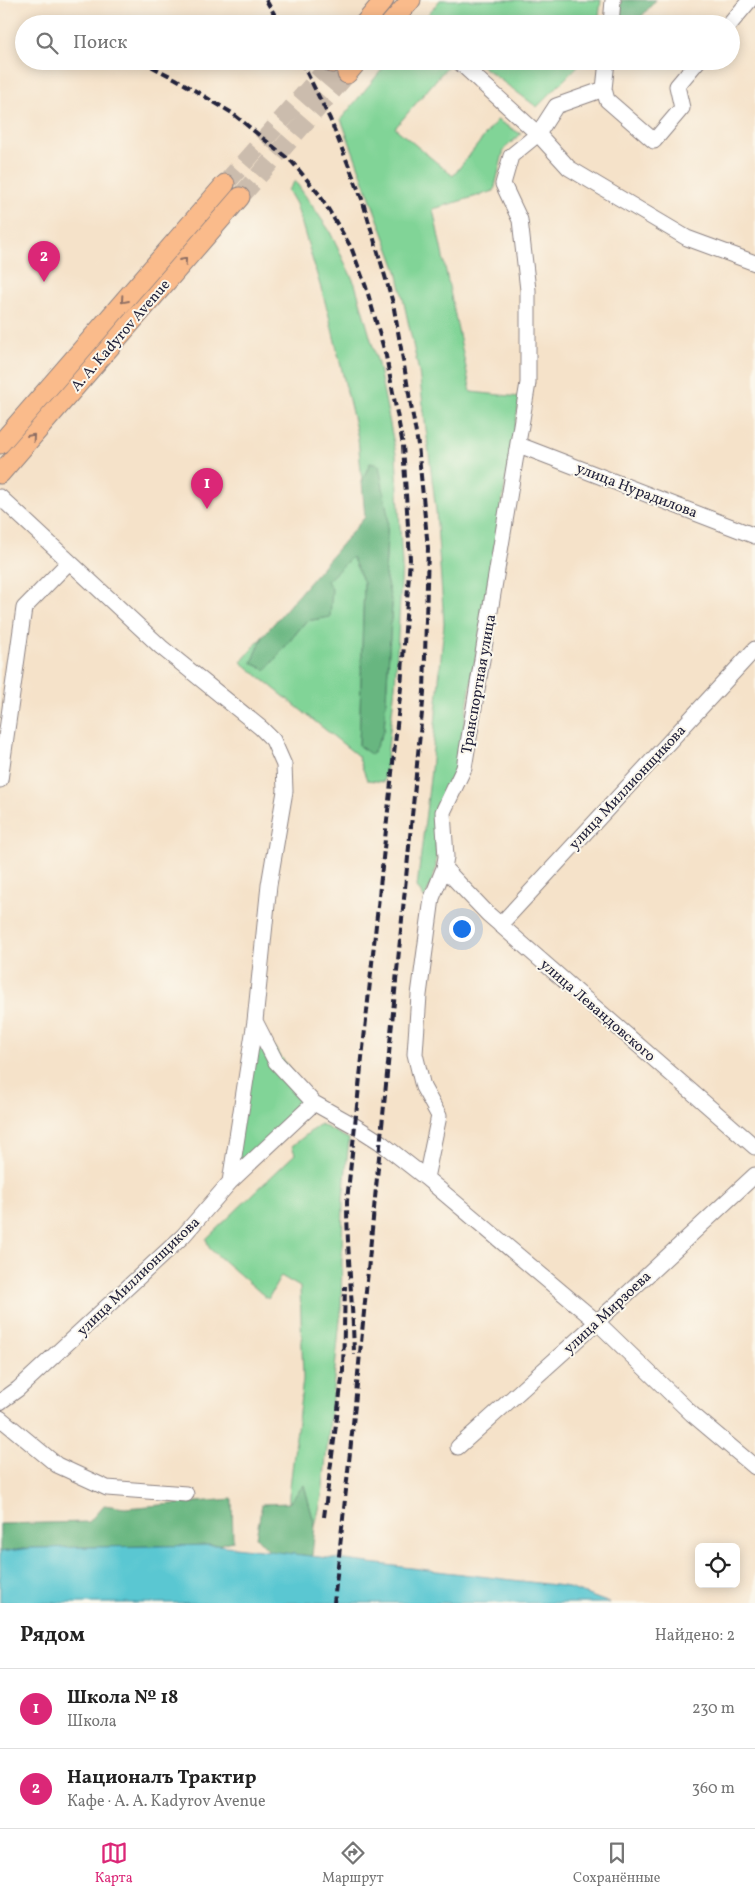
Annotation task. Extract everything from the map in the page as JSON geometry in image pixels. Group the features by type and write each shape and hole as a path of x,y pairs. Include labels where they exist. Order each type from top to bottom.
{"main road":[{"path":"372,15 384,0"},
{"path":"398,15 410,0"},
{"name":"A. A. Kadyrov Avenue","path":"0,444 225,184"},
{"name":"A. A. Kadyrov Avenue","path":"0,474 240,197"}],"street":[{"path":"612,15 613,0"},
{"path":"738,15 750,0"},
{"path":"468,70 538,134 569,168 687,238 755,262"},
{"path":"606,70 604,89 607,100 654,141 682,108 677,86 690,70"},
{"path":"538,134 556,106 604,89"},
{"name":"Транспортная улица","path":"426,1178 439,1116 423,1087 415,1054 418,995 432,898 444,868 446,857 443,812 464,768 528,384 528,290 520,220 503,184 511,156 538,134"},
{"name":"улица Нурадилова","path":"519,445 755,536"},
{"path":"0,496 161,646 261,728 273,740 284,766 285,791 269,885 255,1021 230,1182"},
{"path":"0,780 24,608 69,562"},
{"name":"улица Миллионщикова","path":"500,925 755,649"},
{"name":"улица Левандовского","path":"444,868 500,925 755,1147"},
{"path":"255,1021 276,1062 314,1104 380,1142 426,1178 597,1322 692,1414 755,1467"},
{"name":"улица Миллионщикова","path":"0,1402 18,1389 184,1236 230,1182 314,1104"},
{"name":"улица Мирзоева","path":"458,1447 597,1322 755,1175"},
{"path":"0,1418 57,1465 107,1488 186,1494"}],"green space":[{"path":"440,0 601,0 599,15 428,15"},
{"path":"621,0 656,0 643,15 619,15"},
{"path":"382,70 444,70 395,128 453,176 497,120 521,134 504,149 494,191 433,209 471,392 520,397 457,766 436,812 436,869 425,899 417,887 431,770 444,623 436,511 419,372 397,271 341,119"},
{"path":"487,70 574,70 537,107"},
{"path":"295,181 329,230 355,284 378,364 396,454 402,565 395,687 384,782 367,780 358,756 241,662 263,636 252,663 266,670 306,621 330,617 327,581 352,556 364,582 359,746 372,754 384,730 392,604 385,575 388,516 370,463 362,482 358,438 328,312 296,204 288,190"},
{"path":"370,463 379,465 388,516 385,575 392,604 384,730 372,755 359,746 364,583 352,557 327,581 332,589 330,617 306,621 266,670 252,663 263,636 365,517 362,482"},
{"path":"255,1021 314,1103 230,1182"},
{"path":"320,1124 349,1139 343,1199 341,1310 322,1497 315,1526 304,1485 289,1503 303,1379 300,1287 281,1276 268,1299 210,1249 206,1239 295,1154 292,1146"},
{"path":"304,1485 315,1526 312,1556 270,1552 256,1537 262,1504 289,1503"},
{"path":"232,1499 233,1541 218,1545 31,1548 0,1552 0,1524 89,1522 104,1505 125,1508"}],"water":[{"path":"218,1545 563,1586 610,1603 0,1603 0,1552 31,1548"}],"tunnel":[{"path":"225,184 326,70"},
{"path":"240,197 347,74"}],"railway":[{"path":"266,0 275,15"},
{"path":"158,70 232,113 292,162 319,194 351,247 366,287 386,356 403,445 410,559 401,687 347,1201 354,1355"},
{"path":"306,70 330,119 362,199 393,303 418,445 428,548 424,692 334,1603"},
{"path":"324,1517 343,1371 345,1286"}],"place":[{"name":"Националъ Трактир","path":"44,282"},
{"name":"Школа № 18","path":"207,509"}]}
